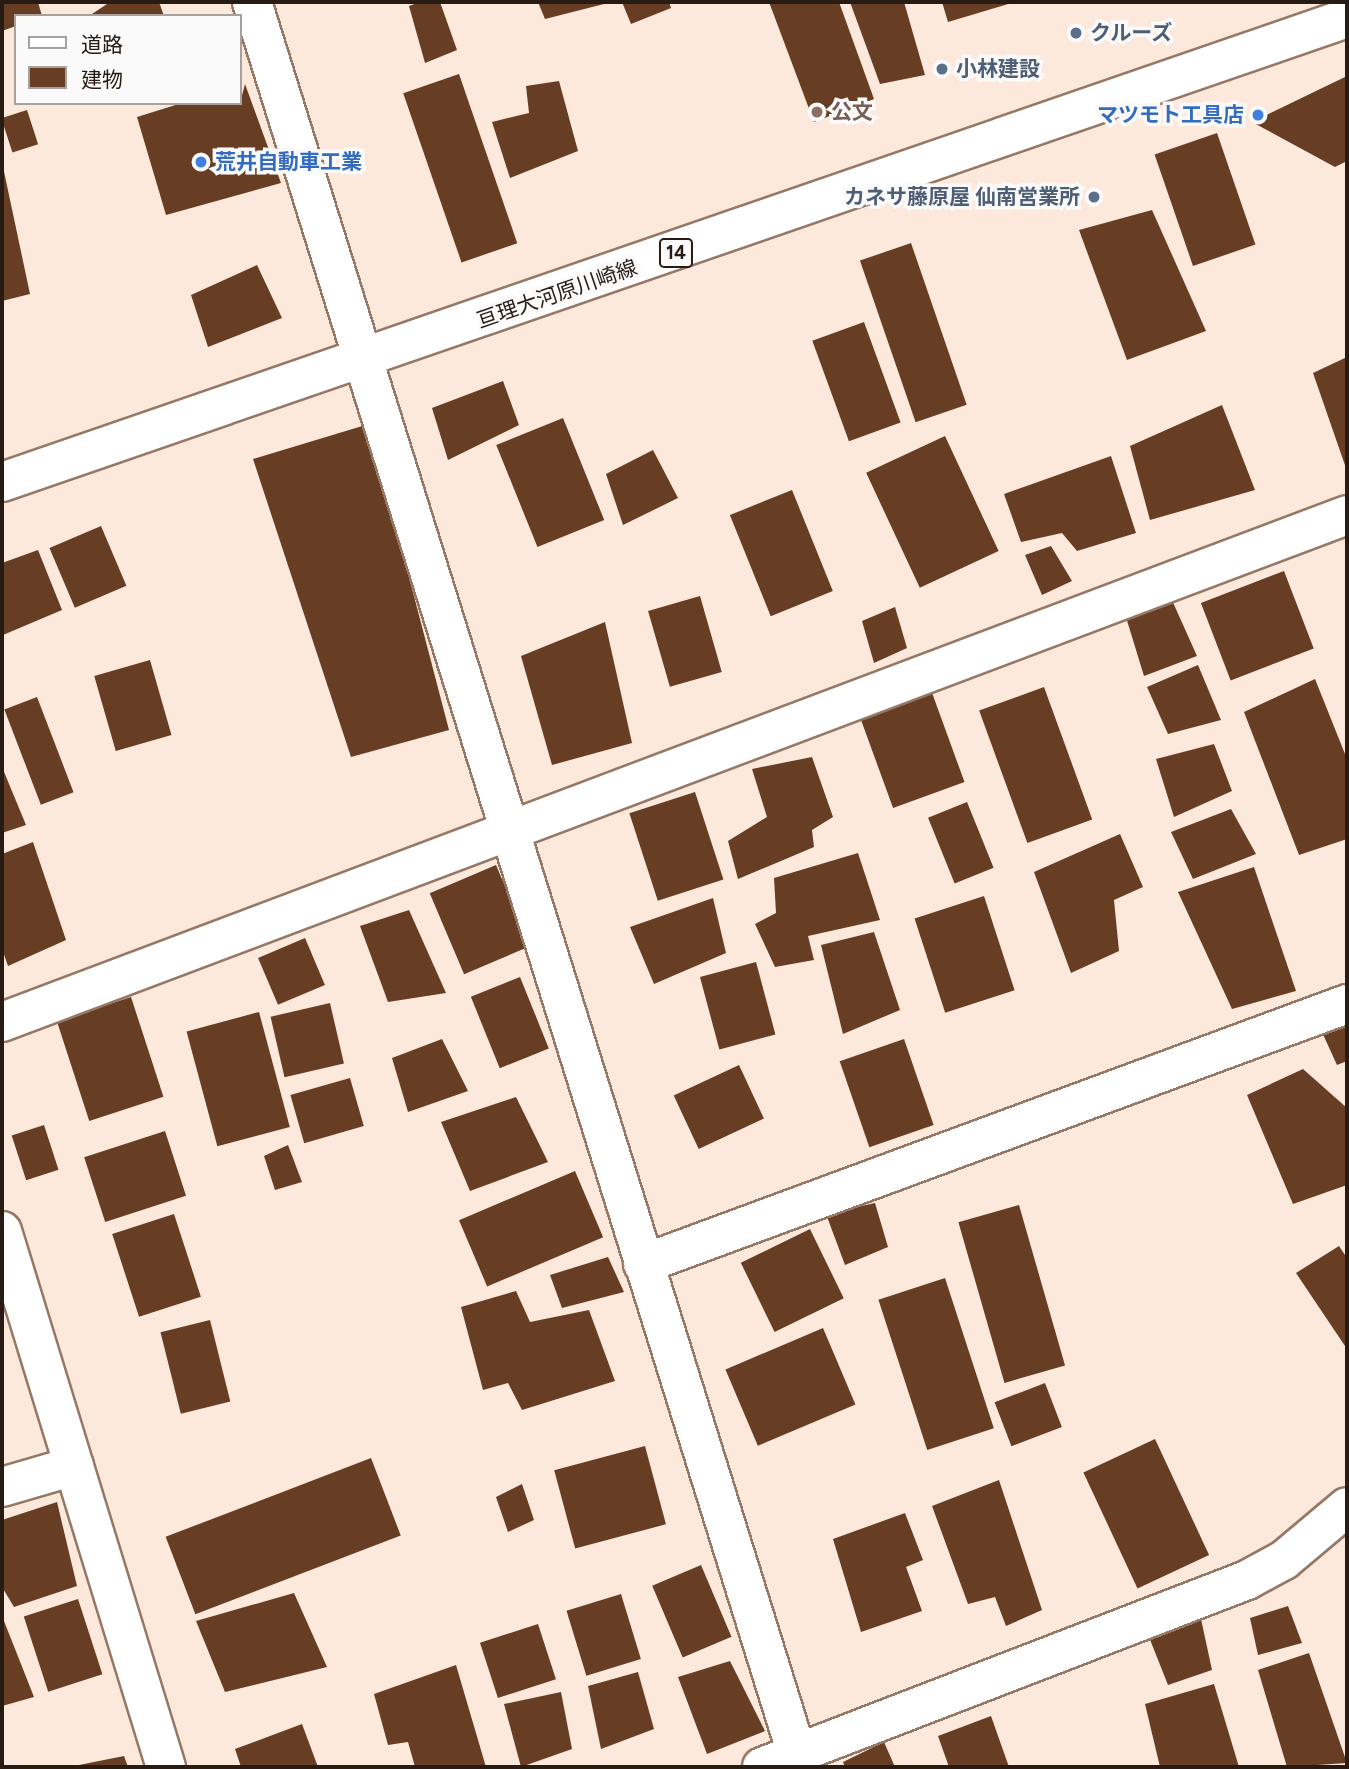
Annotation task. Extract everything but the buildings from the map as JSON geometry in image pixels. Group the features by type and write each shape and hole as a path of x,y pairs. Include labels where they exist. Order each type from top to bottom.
{"street":[{"path":"252,2 366,361 643,1264 787,1763 1247,1580 1284,1560 1347,1507"},
{"name":"亘理大河原川崎線","path":"2,482 366,361 1347,18"},
{"path":"2,1022 1347,516"},
{"path":"643,1264 1347,1004"},
{"path":"2,1231 166,1767"},
{"path":"2,1487 74,1466"}],"place":[{"name":"クルーズ","path":"1076,33"},
{"name":"小林建設","path":"942,69"},
{"name":"公文","path":"817,112"},
{"name":"マツモト工具店","path":"1258,115"},
{"name":"荒井自動車工業","path":"201,162"},
{"name":"カネサ藤原屋 仙南営業所","path":"1094,197"}]}
